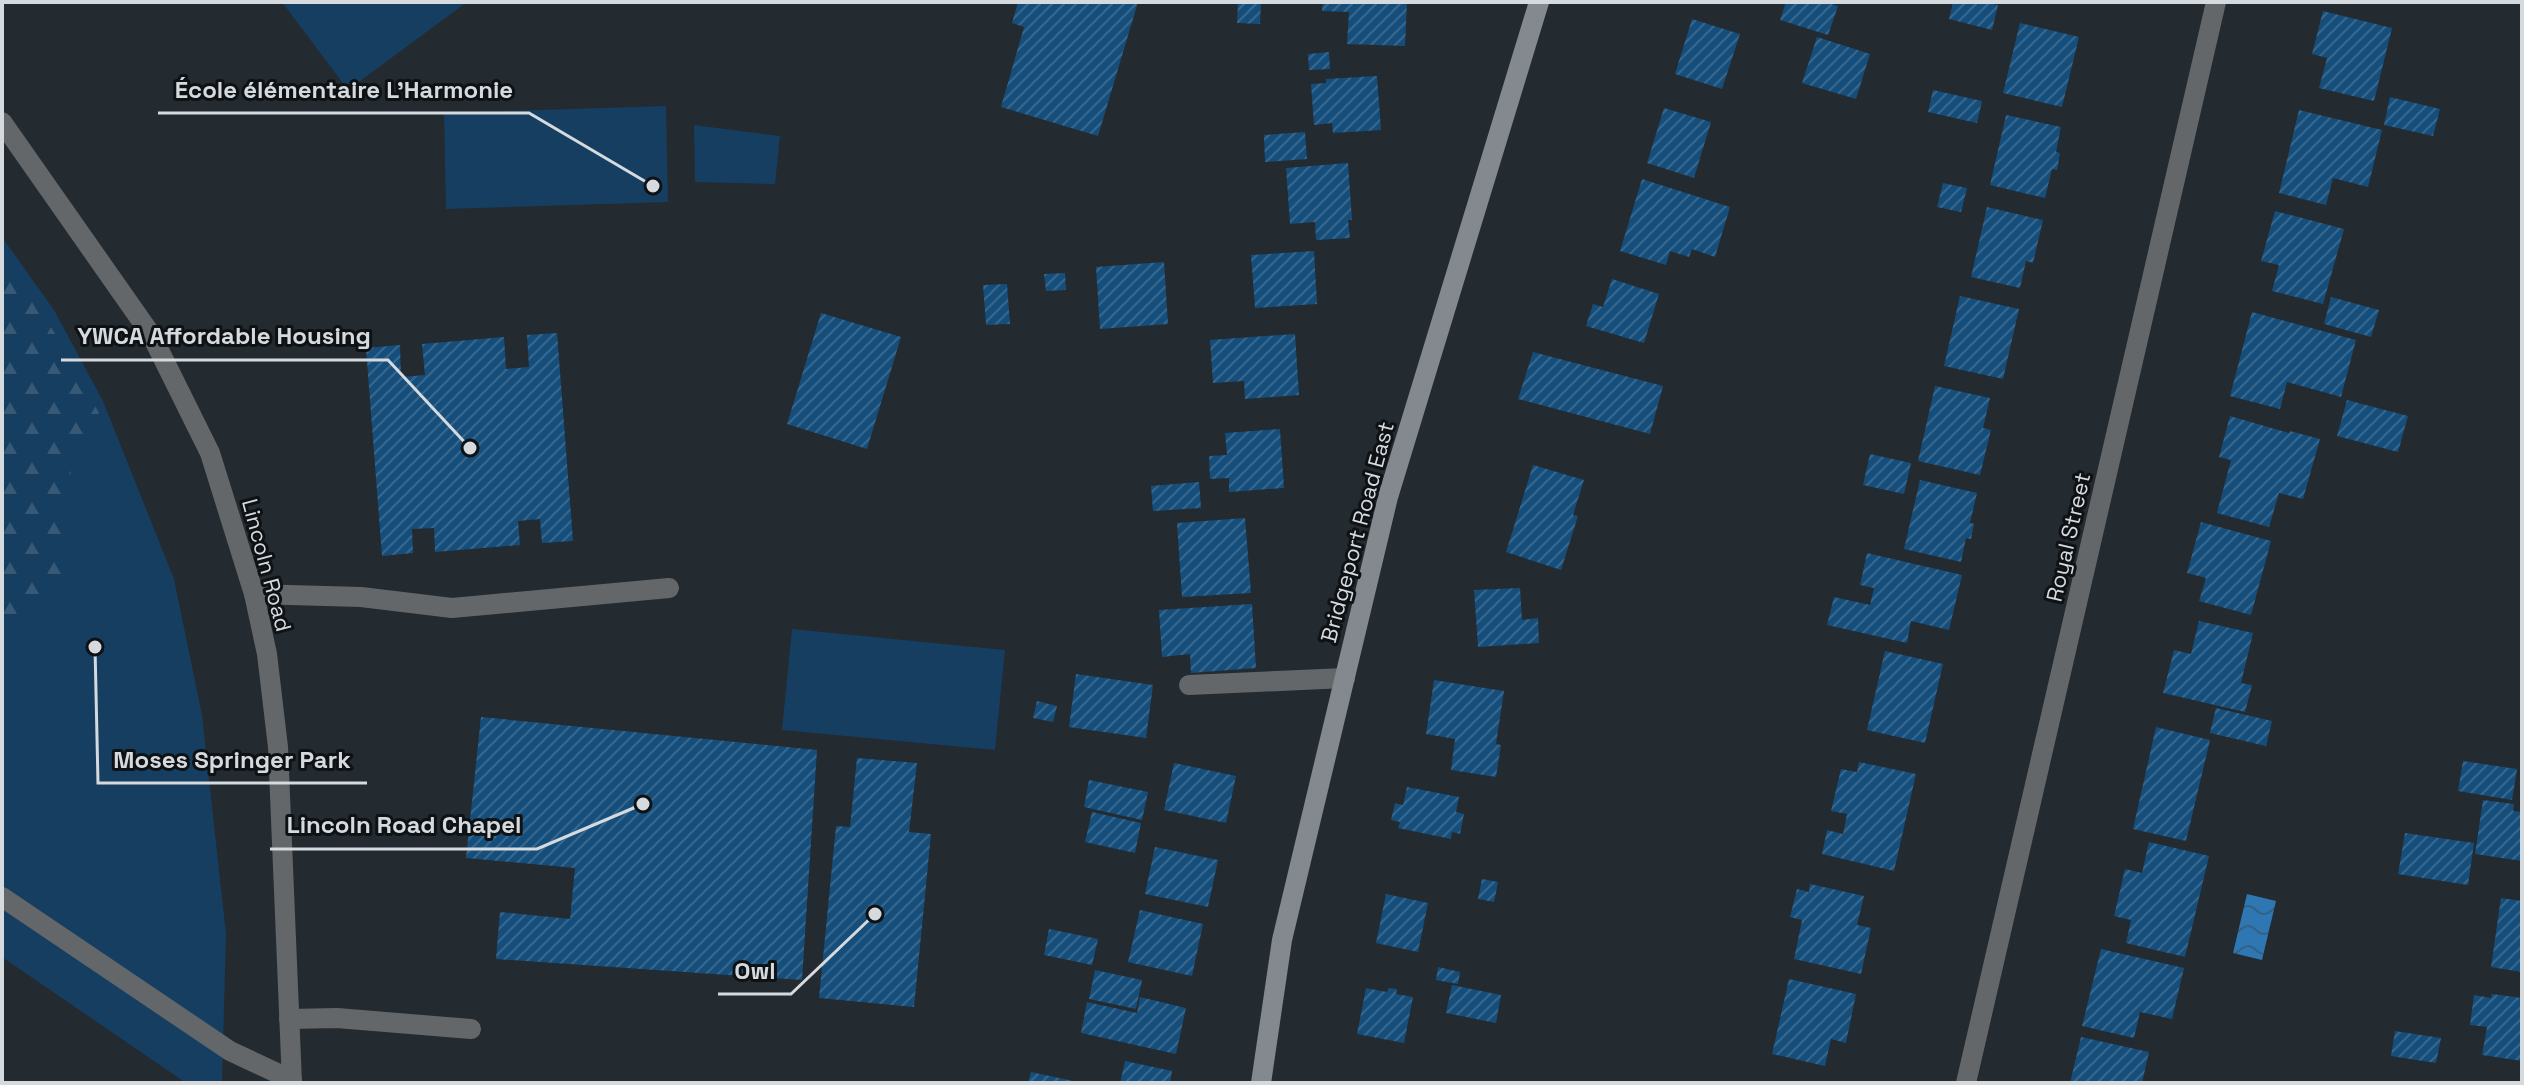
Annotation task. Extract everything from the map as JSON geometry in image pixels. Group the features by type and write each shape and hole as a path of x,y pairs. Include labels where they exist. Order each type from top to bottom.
{"main road":[{"name":"Bridgeport Road East","path":"1261,1083 1282,940 1388,497 1539,2"}],"street":[{"name":"Royal Street","path":"1966,1083 2216,2"},
{"name":"Lincoln Road","path":"2,122 152,336 210,453 254,594 267,654 278,747 292,1081"},
{"path":"254,594 361,597 452,608 669,588"},
{"path":"1189,685 1345,678"},
{"path":"2,897 230,1051 292,1081"},
{"path":"289,1019 337,1018 471,1029"}],"green space":[{"path":"282,2 467,2 348,90"},
{"path":"666,106 668,202 446,209 444,113"},
{"path":"694,125 780,136 775,184 695,182"},
{"path":"2,237 54,310 103,401 174,579 202,715 226,934 222,1083 186,1083 2,957"},
{"path":"2,250 59,340 99,413 71,470 65,521 73,576 2,644"},
{"path":"792,629 1005,650 995,750 782,730"}],"water":[{"path":"2247,894 2276,901 2262,960 2233,953"}],"building":[{"path":"1018,2 1138,2 1098,136 1001,107 1024,27 1012,23"},
{"path":"1238,2 1261,2 1260,24 1237,23"},
{"path":"1323,2 1407,2 1405,46 1347,44 1349,12 1322,11"},
{"path":"1786,2 1824,2 1838,6 1828,35 1780,20"},
{"path":"1953,2 1998,5 1992,30 1949,19"},
{"path":"2323,11 2392,28 2374,101 2319,88 2327,58 2312,54"},
{"path":"1692,19 1740,34 1722,89 1675,74"},
{"path":"2020,23 2079,37 2062,107 2003,93"},
{"path":"1817,37 1870,54 1856,99 1802,83"},
{"path":"1329,52 1330,69 1309,70 1308,54"},
{"path":"1377,76 1381,130 1333,133 1332,123 1314,125 1311,84 1326,83 1326,79"},
{"path":"1933,90 1982,101 1977,123 1928,112"},
{"path":"2390,97 2440,109 2433,136 2384,125"},
{"path":"1664,108 1711,122 1694,178 1647,163"},
{"path":"2299,110 2382,130 2368,187 2333,178 2326,205 2279,193"},
{"path":"2006,115 2061,127 2056,152 2060,153 2057,170 2052,169 2045,198 1990,185"},
{"path":"1305,132 1307,159 1265,162 1264,135"},
{"path":"1348,163 1352,220 1348,220 1350,238 1316,240 1315,222 1290,224 1286,168"},
{"path":"1642,179 1730,207 1715,257 1692,249 1689,257 1670,251 1666,265 1620,251"},
{"path":"1943,183 1967,188 1961,212 1937,207"},
{"path":"1987,207 2043,220 2033,263 2026,261 2020,288 1971,277"},
{"path":"2275,211 2344,229 2323,304 2272,291 2279,265 2261,261"},
{"path":"1314,251 1317,304 1255,308 1251,255"},
{"path":"1164,262 1168,324 1100,329 1096,267"},
{"path":"1065,273 1066,290 1046,291 1044,274"},
{"path":"1612,279 1659,294 1644,343 1586,326 1593,304 1603,307"},
{"path":"1007,284 1010,324 986,325 983,285"},
{"path":"1960,296 2019,309 2003,379 1944,366"},
{"path":"2331,297 2379,310 2371,337 2324,324"},
{"path":"2252,312 2356,340 2341,397 2287,382 2280,409 2230,396"},
{"path":"821,313 901,337 867,449 787,424"},
{"path":"557,333 573,541 542,543 540,519 518,521 520,545 435,552 434,528 412,529 413,553 382,556 366,348 400,345 401,377 425,375 422,344 504,337 506,369 529,367 527,335"},
{"path":"1295,334 1299,395 1245,399 1244,381 1213,383 1210,340"},
{"path":"1533,352 1663,386 1650,434 1518,399"},
{"path":"1935,386 1990,398 1983,428 1991,430 1980,475 1918,461"},
{"path":"2347,400 2408,416 2398,452 2337,436"},
{"path":"2230,416 2320,439 2303,499 2279,493 2269,527 2217,513 2231,460 2219,457"},
{"path":"1280,429 1284,488 1229,492 1229,478 1210,479 1209,456 1227,455 1225,433"},
{"path":"1870,454 1911,463 1904,494 1863,485"},
{"path":"1533,465 1584,480 1573,515 1578,516 1561,570 1506,552"},
{"path":"1920,480 1977,493 1970,523 1974,524 1971,539 1966,538 1961,562 1904,549"},
{"path":"1199,482 1201,508 1153,511 1151,486"},
{"path":"1245,518 1251,593 1182,597 1177,523"},
{"path":"2201,522 2271,541 2251,615 2199,601 2206,578 2187,573"},
{"path":"1867,553 1962,575 1949,630 1911,621 1907,643 1827,625 1834,597 1870,605 1874,588 1860,585"},
{"path":"1520,588 1522,620 1538,618 1539,643 1478,647 1474,590"},
{"path":"1252,604 1256,668 1191,673 1190,654 1162,657 1159,610"},
{"path":"2199,621 2253,633 2241,683 2252,685 2245,712 2163,693 2174,650 2191,654"},
{"path":"1885,651 1943,664 1925,743 1867,730"},
{"path":"1076,674 1153,685 1146,738 1069,727"},
{"path":"1434,680 1504,691 1496,744 1501,745 1496,777 1451,770 1455,739 1426,734"},
{"path":"1037,701 1057,706 1053,722 1033,718"},
{"path":"2216,708 2272,721 2266,746 2210,733"},
{"path":"481,717 817,750 802,980 496,959 500,912 570,919 575,868 466,858"},
{"path":"2156,727 2210,740 2186,841 2133,829"},
{"path":"857,758 917,763 909,832 931,834 914,1007 819,998 836,826 850,827"},
{"path":"2463,761 2517,769 2512,800 2458,791"},
{"path":"1859,762 1916,774 1894,871 1822,854 1827,830 1843,834 1847,814 1831,811 1841,769 1857,772"},
{"path":"1174,763 1236,776 1226,823 1164,810"},
{"path":"1089,780 1148,792 1142,820 1084,807"},
{"path":"1407,787 1459,797 1456,812 1464,814 1460,834 1452,832 1451,839 1398,828 1400,822 1391,820 1395,803 1403,805"},
{"path":"2483,800 2514,804 2513,811 2522,812 2522,861 2475,854"},
{"path":"1092,812 1141,823 1135,853 1085,842"},
{"path":"2405,833 2474,843 2468,885 2398,874"},
{"path":"2149,842 2209,856 2185,957 2126,943 2131,920 2114,916 2125,869 2142,873"},
{"path":"1155,847 1218,860 1208,907 1145,894"},
{"path":"1482,879 1498,882 1494,902 1478,899"},
{"path":"1810,884 1864,896 1857,925 1871,928 1861,974 1794,959 1802,920 1790,917 1797,889 1809,892"},
{"path":"1386,894 1428,903 1418,952 1376,943"},
{"path":"2501,898 2522,901 2522,972 2491,967"},
{"path":"1140,910 1203,924 1192,976 1128,962"},
{"path":"1049,929 1098,939 1092,965 1044,955"},
{"path":"2101,949 2184,968 2172,1019 2140,1012 2134,1038 2082,1026"},
{"path":"1438,967 1460,972 1458,984 1436,980"},
{"path":"1095,970 1142,980 1136,1009 1089,999"},
{"path":"1789,979 1856,994 1846,1043 1831,1039 1825,1066 1772,1054"},
{"path":"1452,985 1501,995 1496,1023 1446,1013"},
{"path":"1366,988 1387,992 1389,988 1397,989 1396,994 1413,997 1404,1043 1357,1034"},
{"path":"2492,994 2522,998 2522,1061 2482,1055 2487,1027 2470,1025 2474,995 2491,998"},
{"path":"1140,997 1186,1008 1176,1054 1081,1033 1087,1002 1137,1013"},
{"path":"2395,1031 2441,1038 2436,1063 2391,1056"},
{"path":"2081,1037 2149,1052 2142,1083 2070,1083"},
{"path":"1125,1061 1172,1071 1170,1083 1120,1083"},
{"path":"1031,1072 1078,1082 1078,1083 1028,1083"}],"place":[{"name":"École élémentaire L'Harmonie","path":"653,186"},
{"name":"YWCA Affordable Housing","path":"470,448"},
{"name":"Moses Springer Park","path":"95,647"},
{"name":"Lincoln Road Chapel","path":"643,804"},
{"name":"Owl","path":"875,914"}]}
